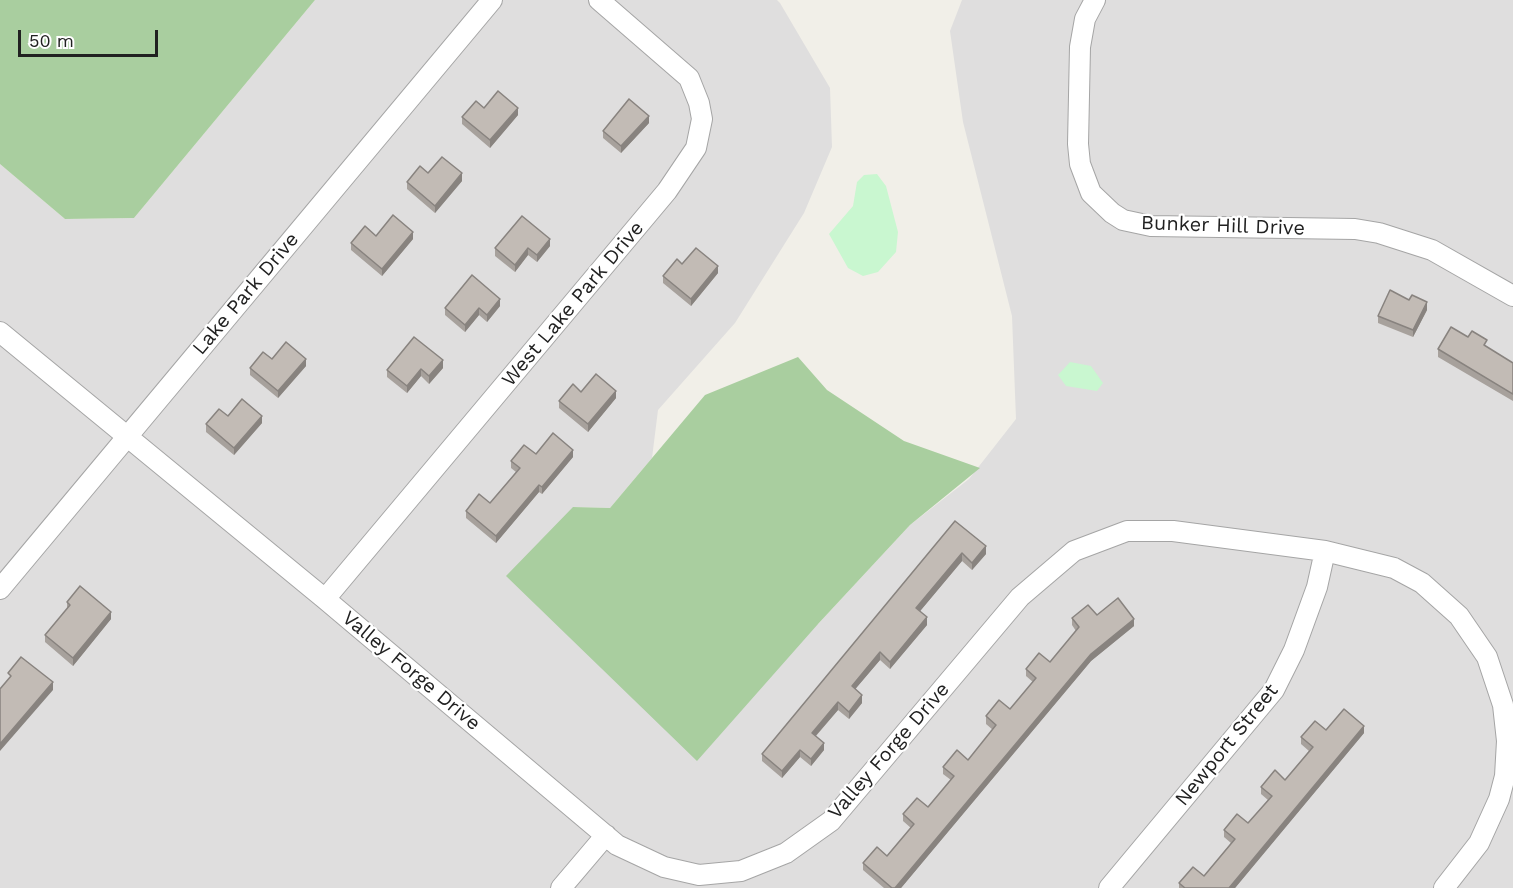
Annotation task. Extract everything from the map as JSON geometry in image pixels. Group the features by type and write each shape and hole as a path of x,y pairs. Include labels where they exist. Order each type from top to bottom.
{"street":[{"name":"Lake Park Drive","path":"0,589 492,0"},
{"name":"Bunker Hill Drive","path":"1095,0 1085,19 1080,47 1078,144 1080,164 1091,193 1112,213 1123,220 1151,226 1355,230 1379,233 1432,250 1513,296"},
{"name":"West Lake Park Drive","path":"325,599 667,191 696,148 702,119 699,103 689,78 601,2"},
{"name":"Valley Forge Drive","path":"0,332 325,599 606,835 635,855 664,867 699,875 744,880 831,821 1020,597 1074,551 1127,531 1173,531 1325,551 1394,568 1436,593 1459,616 1479,643 1500,688 1507,741 1505,776 1499,799 1479,843 1444,888"},
{"name":"Newport Street","path":"1109,888 1274,690 1294,650 1317,587 1325,551"},
{"path":"561,888 606,835"}],"shaded area":[{"path":"315,0 777,0 780,3 830,88 832,147 804,213 735,323 658,410 652,458 610,508 573,507 818,624 910,525 969,479 1016,419 1012,316 963,122 950,31 962,0 1513,0 1513,888 0,888 0,164 65,219 134,218"}],"green space":[{"path":"0,0 315,0 134,218 65,219 0,164"},
{"path":"877,174 886,186 898,232 896,252 878,272 863,276 848,268 829,234 853,206 857,182 864,175"},
{"path":"798,357 827,390 904,441 980,468 910,525 818,624 697,761 506,576 573,507 610,508 705,395"},
{"path":"1070,362 1091,366 1103,383 1097,391 1066,386 1058,375"}],"building":[{"path":"498,91 518,108 490,140 462,117 476,101 484,108"},
{"path":"629,99 649,116 621,146 603,131"},
{"path":"442,157 462,173 435,206 407,182 420,166 428,173"},
{"path":"393,215 413,232 382,269 351,243 365,226 376,236"},
{"path":"522,216 550,239 537,255 528,248 515,265 495,248"},
{"path":"696,248 718,266 691,299 663,276 677,259 682,264"},
{"path":"472,275 500,299 487,315 479,308 465,325 445,308"},
{"path":"1390,290 1409,300 1412,295 1427,302 1413,330 1378,316"},
{"path":"1451,327 1468,337 1472,331 1487,340 1484,345 1513,363 1513,394 1438,349"},
{"path":"414,337 443,360 429,376 421,369 407,386 387,370"},
{"path":"286,342 306,359 278,391 250,368 263,352 272,359"},
{"path":"596,374 616,391 588,424 559,401 573,384 581,392"},
{"path":"242,399 262,416 234,448 206,424 219,409 228,416"},
{"path":"553,433 573,450 542,487 539,485 496,536 466,511 479,494 490,503 520,468 511,461 524,445 536,454"},
{"path":"955,521 986,546 972,563 962,553 916,608 927,617 890,662 880,652 852,686 862,695 849,712 838,702 812,733 824,743 811,759 800,750 782,771 762,754"},
{"path":"80,586 111,612 73,658 45,635 70,605 67,602"},
{"path":"1118,598 1134,619 1091,654 895,888 892,888 863,863 877,847 887,856 914,824 903,814 917,798 928,807 954,776 943,767 957,750 968,760 996,725 986,716 999,700 1010,709 1036,678 1026,669 1039,653 1050,662 1079,627 1072,618 1088,605 1097,615"},
{"path":"21,657 53,682 0,744 0,689 11,676 8,673"},
{"path":"1344,709 1364,726 1229,888 1185,888 1179,883 1193,867 1204,876 1235,839 1224,830 1237,814 1248,823 1272,796 1261,787 1275,770 1285,780 1313,747 1301,737 1315,721 1326,730"}]}
